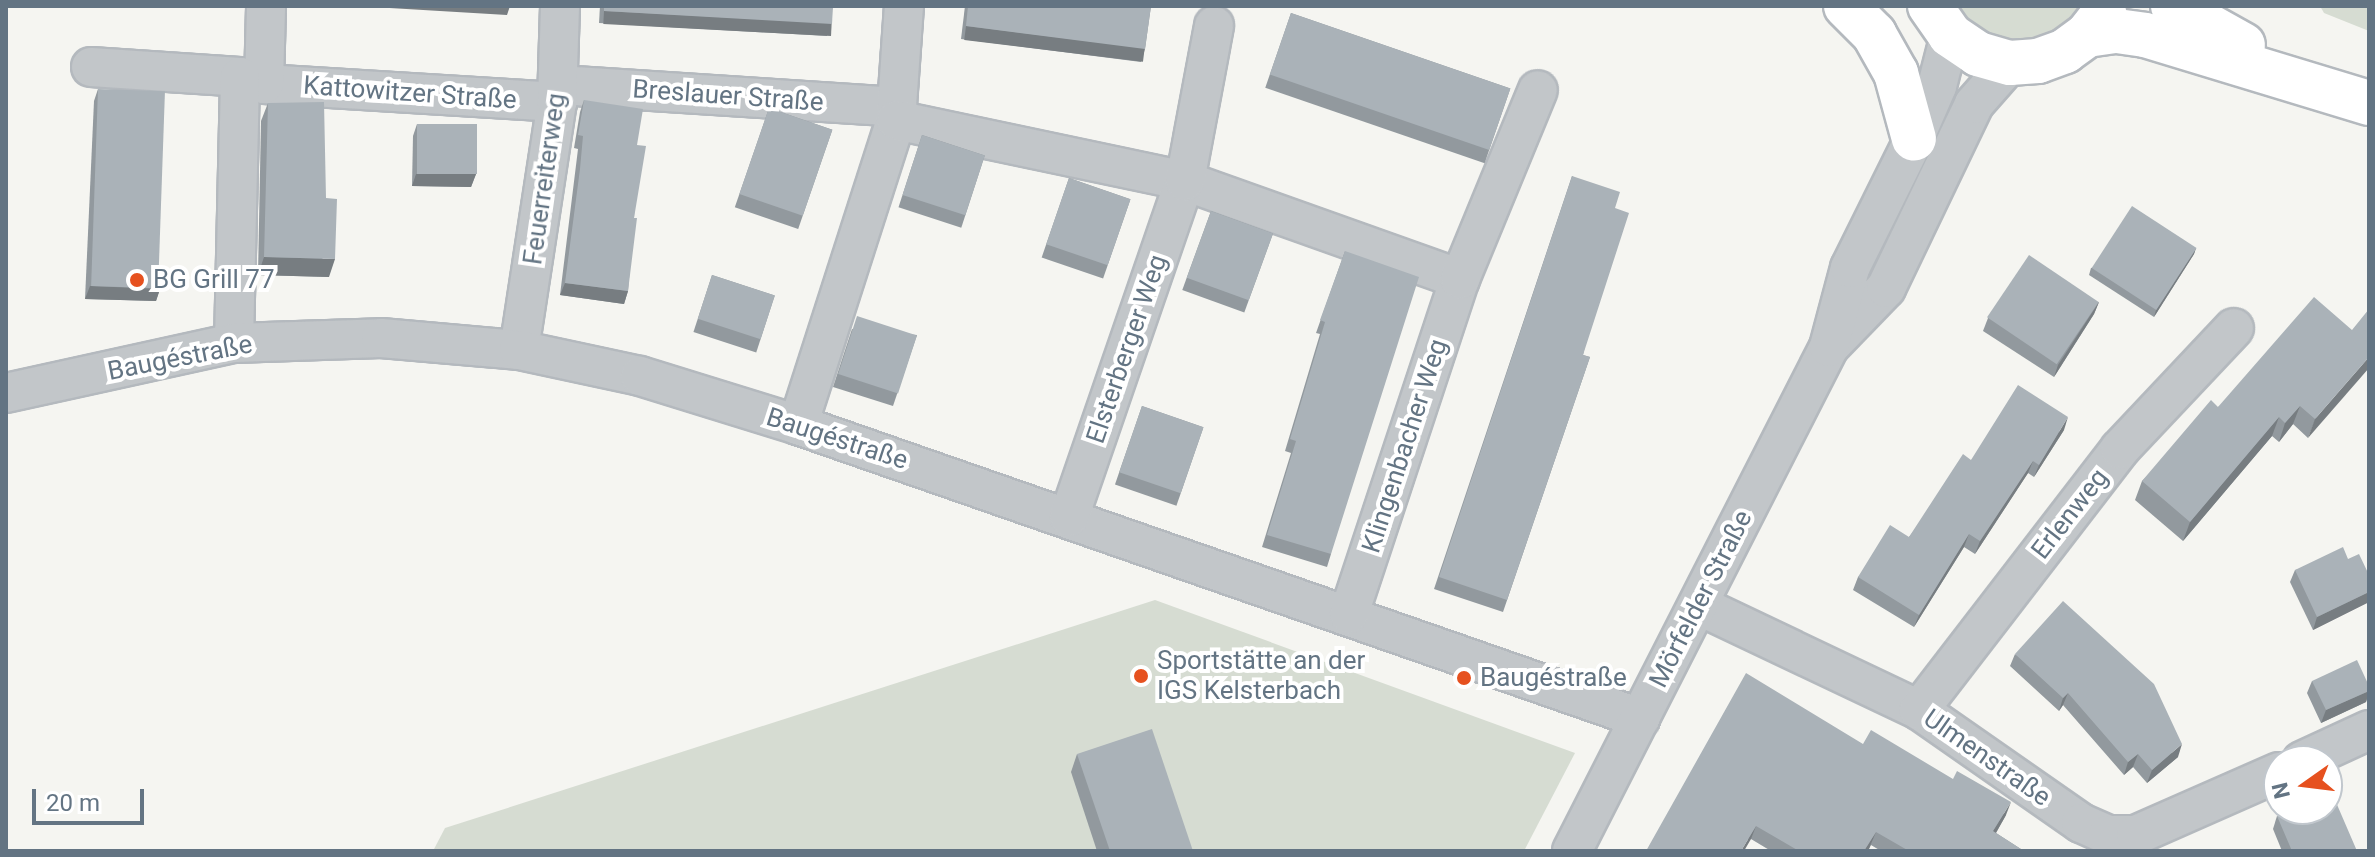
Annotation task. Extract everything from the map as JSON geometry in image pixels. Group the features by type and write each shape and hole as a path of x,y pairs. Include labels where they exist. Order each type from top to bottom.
{"main road":[{"path":"1846,6 1874,34 1896,73 1914,139"},
{"path":"2173,6 2312,84"},
{"path":"1940,21 1978,54 2010,63 2051,56 2097,20 2117,31 2145,35 2369,103"}],"street":[{"path":"234,343 252,80 266,6"},
{"name":"Feuerreiterweg","path":"519,350 558,94 560,6"},
{"path":"798,425 897,114 904,6"},
{"name":"Mörfelder Straße","path":"1572,851 1829,347 1850,268 1937,86 1940,21"},
{"name":"Elsterberger Weg","path":"1069,517 1185,181 1214,26"},
{"name":"Mörfelder Straße","path":"1829,347 1886,288 1974,104 2010,63"},
{"name":"Kattowitzer Straße","path":"91,67 252,80 558,94"},
{"name":"Klingenbacher Weg","path":"1349,614 1460,279 1538,90"},
{"name":"Breslauer Straße","path":"558,94 897,114"},
{"path":"897,114 1185,181 1460,279"},
{"name":"Erlenweg","path":"1919,710 2120,449 2234,328"},
{"name":"Baugéstraße","path":"6,393 234,343 381,338 519,350 640,376 798,425 1349,614 1640,718"},
{"name":"Ulmenstraße","path":"1698,605 1919,710 2081,823 2108,835 2136,835 2263,779"},
{"path":"2337,745 2369,730"}],"shaded area":[{"path":"1953,6 2082,6 2066,24 2044,36 2020,41 1995,38 1973,28"},
{"path":"2320,6 2369,6 2369,31 2324,13"},
{"name":"Sportstätte an der IGS Kelsterbach","path":"1155,600 1575,753 1524,851 433,851 445,828"}],"building":[{"path":"604,6 833,6 832,24 604,11"},
{"path":"968,6 1151,6 1145,49 966,26"},
{"path":"1291,13 1510,89 1489,150 1270,74"},
{"path":"98,89 165,91 158,288 91,286"},
{"path":"584,100 643,109 637,145 646,146 634,218 637,218 628,291 565,283 580,169 583,136 578,135"},
{"path":"324,102 326,198 337,199 335,259 264,257 268,103"},
{"path":"769,108 832,130 803,216 739,194"},
{"path":"417,124 477,124 477,174 417,174"},
{"path":"922,135 985,155 965,215 903,195"},
{"path":"1572,176 1620,192 1615,208 1629,213 1583,355 1590,357 1507,600 1439,577"},
{"path":"1069,178 1130,199 1108,265 1046,244"},
{"path":"2132,206 2197,248 2156,310 2092,268"},
{"path":"1211,211 1273,234 1249,300 1187,278"},
{"path":"1345,251 1419,277 1331,554 1267,535 1296,441 1290,439 1325,322 1320,320"},
{"path":"2029,255 2099,302 2057,364 1987,317"},
{"path":"712,275 775,295 761,339 698,319"},
{"path":"2314,297 2352,330 2369,309 2369,357 2315,419 2300,406 2285,423 2279,417 2190,522 2142,481 2211,400 2218,407"},
{"path":"857,316 917,335 898,393 838,374"},
{"path":"2018,385 2068,417 2039,465 2033,461 1980,541 1969,534 1919,615 1858,577 1890,525 1909,537 1963,454 1971,460"},
{"path":"1142,406 1203,427 1181,493 1119,472"},
{"path":"2343,547 2348,559 2359,554 2369,575 2369,592 2317,617 2295,570"},
{"path":"2063,601 2154,684 2182,744 2152,770 2138,754 2128,762 2068,693 2063,698 2015,654"},
{"path":"2357,660 2369,691 2326,710 2312,681"},
{"path":"1746,673 1863,744 1871,730 1953,779 1957,771 2011,802 1993,831 2024,851 1909,851 1876,832 1864,851 1799,851 1756,826 1741,851 1646,851"},
{"path":"1152,729 1193,851 1110,851 1077,754"},
{"path":"2343,819 2357,851 2292,851 2281,825 2343,825"}],"place":[{"name":"BG Grill 77","path":"137,280"},
{"name":"Sportstätte an der IGS Kelsterbach","path":"1141,676"},
{"name":"Baugéstraße","path":"1464,678"}]}
